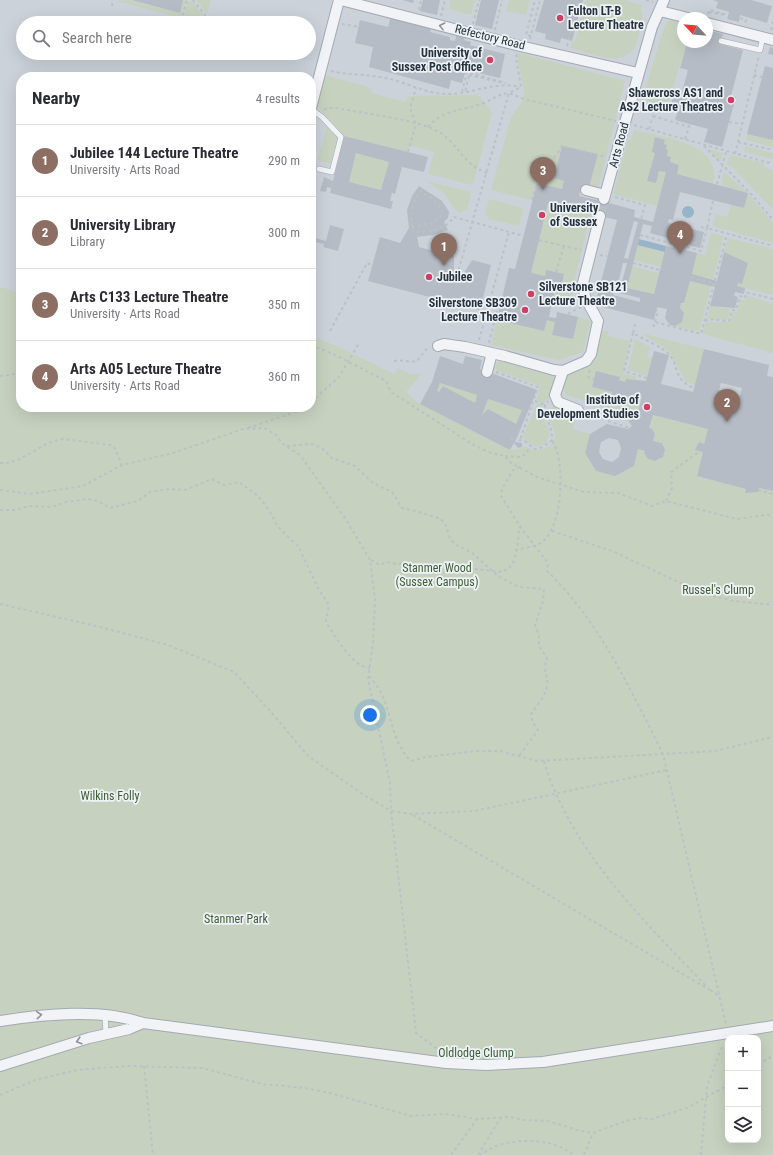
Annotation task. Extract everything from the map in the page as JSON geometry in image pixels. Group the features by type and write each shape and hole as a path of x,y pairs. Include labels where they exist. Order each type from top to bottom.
{"street":[{"path":"316,100 322,65 340,0"},
{"name":"Refectory Road","path":"340,0 520,46 638,73"},
{"name":"Arts Road","path":"608,197 615,159 638,73 652,27 664,0"},
{"path":"660,11 677,15"},
{"path":"713,25 768,39"},
{"path":"586,190 608,197"},
{"path":"434,345 448,344 477,349 554,370 563,371 589,358 598,325 596,316 585,297 583,288 590,252 600,216"},
{"path":"487,370 490,352"},
{"path":"563,371 555,395 558,402 578,410"},
{"path":"0,1021 45,1015 105,1015 130,1018 143,1023 439,1062 486,1065 543,1062 773,1026"},
{"path":"0,1066 106,1034 129,1029 143,1023"}],"lane":[{"path":"721,41 760,50 768,39"},
{"path":"316,113 341,138 332,172 319,169"},
{"path":"105,1015 106,1034"}],"path":[{"path":"112,6 113,0"},
{"path":"182,16 187,0"},
{"path":"193,0 205,16"},
{"path":"439,25 445,0"},
{"path":"440,2 445,0"},
{"path":"471,33 479,0"},
{"path":"493,39 502,0"},
{"path":"531,36 526,35 535,0"},
{"path":"532,31 540,0"},
{"path":"569,39 579,0"},
{"path":"709,10 728,15"},
{"path":"740,18 746,20 745,22"},
{"path":"333,22 359,27"},
{"path":"735,154 760,50"},
{"path":"322,65 328,70 346,74 380,77 416,88 448,94 507,84"},
{"path":"462,92 466,72"},
{"path":"466,72 469,75 521,87"},
{"path":"466,72 507,84"},
{"path":"465,92 469,75"},
{"path":"754,75 762,77"},
{"path":"408,152 416,124 410,108 416,88"},
{"path":"428,127 433,121 447,112 484,103 498,94 509,93 458,272"},
{"path":"631,99 656,107 649,129"},
{"path":"316,111 327,108 337,108 428,127 447,137 471,165 487,173"},
{"path":"653,116 690,126 685,139"},
{"path":"729,122 742,124"},
{"path":"738,142 773,150"},
{"path":"532,200 537,183 562,146 615,159"},
{"path":"704,146 752,195 773,220"},
{"path":"717,184 726,152"},
{"path":"412,227 438,221 443,213 437,203 421,192 413,205 411,217 412,227 413,232 439,229 451,222 454,217 524,236"},
{"path":"608,197 645,205 641,219"},
{"path":"687,247 701,251 713,201"},
{"path":"701,227 773,246"},
{"path":"477,349 509,232"},
{"path":"655,322 701,334 727,234"},
{"path":"640,235 674,244"},
{"path":"539,240 607,256"},
{"path":"556,272 564,246"},
{"path":"330,331 367,263 372,265"},
{"path":"633,263 660,270"},
{"path":"691,278 715,284"},
{"path":"741,291 773,299"},
{"path":"704,321 709,319 729,321 732,310 736,310 740,296 744,298 746,292"},
{"path":"490,300 499,303 490,352"},
{"path":"568,314 576,310"},
{"path":"653,327 658,311 656,310"},
{"path":"636,324 624,372 647,378"},
{"path":"634,333 669,354 677,373 686,385 694,388"},
{"path":"316,398 339,377 359,343"},
{"path":"394,361 402,359 410,362 417,361 434,345"},
{"path":"316,347 386,381 390,392 472,444 488,452 505,456 522,457 530,448"},
{"path":"487,370 538,387 535,401 520,440 516,443 512,441 512,437"},
{"path":"0,376 16,374"},
{"path":"515,550 541,543 552,531 562,484 559,457 552,440 553,433 545,416 545,405 555,395"},
{"path":"535,401 545,405"},
{"path":"0,490 30,494 83,486 122,465 173,453 298,412"},
{"path":"608,421 630,428"},
{"path":"243,429 264,428 276,435 286,446 300,454 347,521 370,560 375,599 373,643 369,676 390,783 391,811 416,1033 436,1048 439,1062"},
{"path":"0,463 8,463 20,459 48,443 62,439 111,445 114,447 122,465"},
{"path":"520,440 523,440 530,448 535,450 544,447 552,440"},
{"path":"286,446 312,444 322,448 332,458 355,466 373,482 392,492 402,508 416,510 441,519 446,526 450,539 456,545 471,552 492,572 503,572 511,565 519,539 519,525"},
{"path":"666,501 672,488 671,472 700,451"},
{"path":"505,456 511,463 538,478 562,484 584,492 618,493 652,506 666,501 737,519 773,514"},
{"path":"520,467 513,470 502,489 501,496 519,525 548,563 547,571 560,582 589,617 615,661 663,754 728,1033 714,1065 707,1086 701,1155"},
{"path":"0,510 16,510 29,506 52,507 66,502 88,499 98,501 110,508 138,501 155,491 185,490 212,479 224,485 239,482 258,496 269,510 278,527 298,546 318,588 329,605 326,620 328,626 354,662 362,668 370,668"},
{"path":"758,490 773,494"},
{"path":"552,531 612,551 704,594 734,601 773,605"},
{"path":"370,560 380,564 387,562 396,565 408,563 428,568 438,573 465,568 477,568 492,572 519,587 544,589 543,601 535,625 539,635 539,646 547,658 543,669 548,685 545,695 531,715 532,723 538,730 519,756"},
{"path":"0,604 96,626 168,645 234,672 271,712 308,756 364,796 391,811 412,814 474,811 667,770"},
{"path":"369,676 377,684 383,694 394,732 403,753 411,761 426,756 478,751 500,751 537,762 715,752 773,737"},
{"path":"544,761 571,825 627,903 710,990"},
{"path":"412,814 719,996"},
{"path":"761,1062 773,1056"},
{"path":"0,1095 35,1080 77,1070 144,1066 202,1068 262,1084 305,1088 330,1093 411,1116 445,1114 477,1119 501,1117 548,1121 581,1132 592,1133 626,1121 640,1118 652,1119 687,1108 725,1087"},
{"path":"144,1066 153,1155"},
{"path":"479,1155 501,1117"},
{"path":"451,1155 477,1119"},
{"path":"584,1155 592,1133"},
{"path":"479,1155 498,1145 525,1140 564,1147 573,1155"}],"shaded area":[{"name":"University of Sussex","path":"0,0 773,0 773,523 514,461 316,356 316,72 16,72 16,391 0,394"}],"green space":[{"path":"130,0 179,13 183,0 186,0 182,16 173,16 116,1"},
{"path":"196,0 211,0 207,13 206,13"},
{"path":"451,0 475,0 471,15 449,9"},
{"path":"509,0 530,0 526,15 506,11"},
{"path":"586,0 624,0 642,5 641,11 643,15 639,36 633,50 630,53 624,57 609,58 570,48 572,41 575,41"},
{"path":"188,1 193,2 203,15 203,16 184,16"},
{"path":"672,20 677,21 677,48 685,48 669,100 663,105 659,106 649,101 644,94 663,30 667,22"},
{"path":"519,53 625,81 598,189 589,187 597,154 562,146 554,178 564,181 562,189 537,183 532,200 491,190 511,117 524,99 517,57"},
{"path":"325,75 372,88 371,93 406,102 408,96 478,95 492,112 473,185 428,174 434,152 410,145 408,152 344,136 317,106"},
{"path":"327,126 338,137 330,164 317,160"},
{"path":"634,130 674,139 700,150 709,159 714,170 713,183 677,174 679,165 670,162 671,157 667,156 668,150 666,149 667,145 664,144 665,140 656,137 652,151 655,153 648,180 656,183 659,171 666,172 657,206 613,194 628,140 631,140"},
{"path":"747,134 773,140 773,147 746,140"},
{"path":"745,146 773,153 773,159 744,152"},
{"path":"708,149 723,153 720,162"},
{"path":"356,153 389,162 381,190 349,182"},
{"path":"730,155 764,163 764,167 773,170 773,210 733,168 726,164"},
{"path":"724,172 748,193 721,185"},
{"path":"426,181 471,192 467,210 463,209 462,213 456,211 443,192"},
{"path":"748,193 773,223 773,243 712,226 716,214 727,217 731,205 744,208"},
{"path":"489,199 523,208 519,226 488,219 489,216 485,215"},
{"path":"548,203 591,213 570,300 562,303 552,301 554,292 560,293 546,270 545,276 531,273"},
{"path":"711,233 724,236 713,280 692,274 697,253 705,255"},
{"path":"728,238 773,249 773,295 737,286 738,283 742,284 747,263 724,252"},
{"path":"637,245 665,252 661,267 634,260"},
{"path":"632,266 659,273 654,294 627,288"},
{"path":"690,281 711,286 699,332 675,326 682,322 684,313 680,308 681,303 684,303"},
{"name":"Stanmer Park","path":"0,287 16,292 16,412 316,412 316,338 339,347 394,374 398,368 411,374 422,374 406,392 420,404 510,450 519,449 526,446 535,450 540,450 549,447 552,444 555,435 548,416 553,406 577,415 573,429 590,434 585,453 596,471 615,476 634,466 638,449 645,451 644,453 648,459 655,461 663,457 665,450 662,443 653,441 655,434 652,429 649,428 653,415 708,429 704,444 699,442 696,450 703,452 697,476 746,489 759,488 773,491 773,1155 0,1155"},
{"path":"747,296 773,303 773,353 702,334 706,322 730,322 733,311 737,312 740,299 745,300"},
{"path":"710,306 730,309 728,320 707,319"},
{"path":"578,317 591,321 583,352 559,360 491,345 497,320 544,331 547,320 555,322 552,335 573,339"},
{"path":"602,331 608,331 608,336 630,341 623,373 637,377 635,381 626,379 625,382 619,380 619,377 596,371 592,386 612,392 611,395 622,398 623,395 632,397 633,394 642,396 636,419 631,417 629,422 610,416 611,410 566,395 563,388 566,377 570,373 581,365 593,360"},
{"path":"641,333 704,349 695,385 686,382 669,351"},
{"path":"635,339 650,347 647,356 652,358 647,376 628,370"},
{"path":"499,361 504,361 552,375 555,378 555,382 550,396 542,404 536,400 540,386 494,369"},
{"path":"440,383 477,395 475,403 443,386 439,392 437,391"},
{"path":"488,399 522,410 516,424 488,409 482,415"},
{"path":"537,403 542,405 542,415 550,433 546,443 537,447 522,438"}],"water":[{"path":"688,206 692,208 694,212 692,216 688,218 684,216 682,212 684,208"},
{"path":"639,239 666,246 665,252 637,245"}],"building":[{"path":"132,0 183,0 180,13"},
{"path":"402,0 414,0 413,3"},
{"path":"423,0 440,0 437,15 420,11"},
{"path":"481,0 499,0 492,29 475,25"},
{"path":"544,0 583,0 572,41 561,38 560,43 545,39 546,34 535,31"},
{"path":"713,0 751,0 772,6 767,23 740,15 739,22 727,19 729,12 716,8 718,2"},
{"path":"391,16 432,26 430,32 450,37 450,40 455,41 457,33 465,35 464,40 471,42 470,45 505,54 500,78 466,70 462,83 451,80 449,89 369,67 373,47 355,43 360,20 388,27"},
{"path":"713,32 723,34 720,44 743,50 731,96 736,97 722,147 704,142 708,129 675,120 678,111 670,109 674,94 681,96 688,70 680,68 686,48 713,48"},
{"path":"770,47 773,48 773,55 768,54"},
{"path":"765,66 773,68 773,140 747,134"},
{"path":"344,136 428,157 424,172 402,167 395,194 392,193 390,201 393,201 391,209 330,193 331,188 327,187 326,192 320,191 324,177 333,181","holes":["356,153 389,162 381,190 349,182"]},
{"path":"655,137 665,140 664,144 667,145 666,149 668,150 667,156 671,157 670,162 679,165 677,174 748,193 744,208 680,192 673,220 669,219 668,223 704,232 700,248 688,245 686,250 697,253 692,274 717,281 724,252 748,263 742,284 738,283 737,286 745,288 744,294 735,292 734,296 738,297 735,308 710,306 715,287 690,281 684,303 681,303 680,308 684,313 682,322 675,326 670,325 665,318 667,309 657,307 654,320 595,305 617,220 548,203 531,273 545,276 546,270 564,274 560,293 554,292 549,317 556,318 557,312 578,317 573,339 552,335 555,322 547,320 544,331 497,320 509,268 515,269 537,183 562,189 564,181 554,178 562,146 598,154 589,187 582,185 579,196 610,201 609,203 635,210 634,217 653,222 666,172 659,171 656,183 647,181 655,153 652,152","holes":["634,221 638,222 628,259 624,258","643,224 652,226 650,233 675,240 673,248 666,246 654,294 627,288","623,263 627,263 619,293 640,298 640,302 613,295 614,292 616,292"]},
{"name":"Jubilee","path":"419,186 442,201 449,212 448,218 444,222 448,230 433,235 417,237 419,247 454,256 454,271 464,273 472,260 491,265 480,310 368,281 380,237 400,243 409,228 407,210 412,196"},
{"path":"330,225 344,229 338,251 323,247 324,244 316,242 316,238 326,241"},
{"path":"704,349 769,365 767,376 773,377 773,491 759,488 758,492 745,493 746,489 697,476 703,452 695,450 699,442 704,444 708,429 653,415 649,428 652,429 655,434 653,441 662,443 665,450 663,457 655,461 648,459 644,453 645,451 638,449 634,466 615,476 596,471 585,453 590,434 607,424 628,429 632,426 629,422 631,417 636,419 642,396 633,394 632,397 623,395 622,398 611,395 612,392 592,387 596,371 620,377 619,380 625,382 626,379 646,381 654,351 669,355 661,384 693,392","holes":["721,383 742,388 740,396 719,390","609,438 618,440 621,448 619,457 612,462 603,459 599,452 601,442"]},
{"path":"440,356 463,364 465,356 482,360 480,369 537,390 515,442 522,443 522,447 518,448 514,443 510,450 420,404 432,382","holes":["440,383 477,395 475,403 443,386 439,392 437,391","488,399 522,410 516,424 488,409 482,415"]}],"tunnel":[{"path":"600,216 604,199"}],"place":[{"name":"Fulton LT-B Lecture Theatre","path":"560,18"},
{"name":"University of Sussex Post Office","path":"490,60"},
{"name":"Shawcross AS1 and AS2 Lecture Theatres","path":"731,100"},
{"name":"Arts C133 Lecture Theatre","path":"543,190"},
{"name":"University of Sussex","path":"542,215"},
{"name":"Arts A05 Lecture Theatre","path":"680,254"},
{"name":"Jubilee 144 Lecture Theatre","path":"444,266"},
{"name":"Jubilee","path":"429,277"},
{"name":"Silverstone SB121 Lecture Theatre","path":"531,294"},
{"name":"Silverstone SB309 Lecture Theatre","path":"525,310"},
{"name":"Institute of Development Studies","path":"647,407"},
{"name":"University Library","path":"727,422"}],"park label":[{"name":"Stanmer Wood (Sussex Campus)","path":"437,575"},
{"name":"Russel's Clump","path":"718,590"},
{"name":"Wilkins Folly","path":"110,796"},
{"name":"Oldlodge Clump","path":"476,1053"}]}
